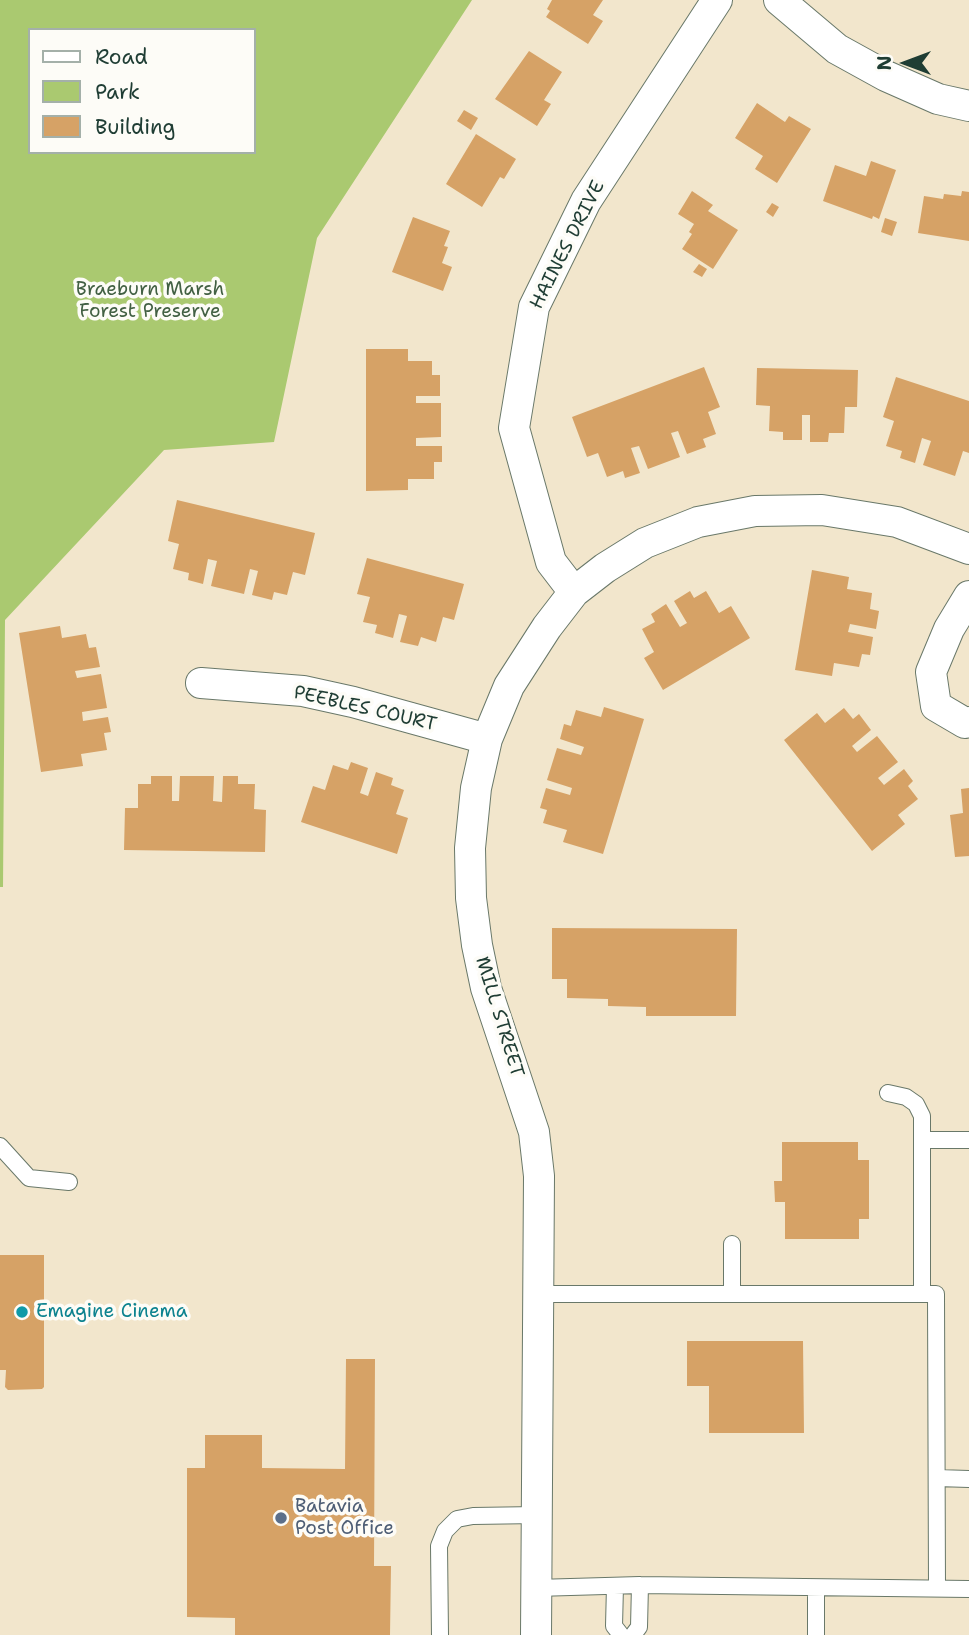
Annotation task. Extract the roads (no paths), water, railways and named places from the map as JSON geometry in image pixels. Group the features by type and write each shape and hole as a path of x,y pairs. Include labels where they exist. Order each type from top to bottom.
{"street":[{"name":"HAINES DRIVE","path":"574,592 551,562 514,428 534,307 586,201 717,0"},
{"path":"779,0 837,48 886,76 938,99 969,106"},
{"name":"MILL STREET","path":"536,1635 540,1176 534,1132 486,988 471,898 470,848 476,788 487,739 509,686 547,627 574,592 605,568 645,543 698,522 754,511 822,510 897,522 969,549"},
{"path":"969,596 949,629 931,672 936,706 965,723 969,722"},
{"name":"PEEBLES COURT","path":"201,683 303,691 487,739"}],"lane":[{"path":"888,1093 906,1097 916,1104 922,1116 922,1294"},
{"path":"922,1140 969,1140"},
{"path":"0,1146 29,1178 69,1182"},
{"path":"732,1244 732,1294"},
{"path":"538,1294 936,1294 937,1588"},
{"path":"937,1478 969,1479"},
{"path":"440,1635 439,1546 445,1531 457,1519 473,1516 537,1515"},
{"path":"536,1588 640,1585 969,1589"},
{"path":"633,1635 639,1626 640,1585"},
{"path":"615,1586 614,1626 621,1635"},
{"path":"816,1588 816,1635"}],"place":[{"name":"Emagine Cinema","path":"22,1312"},
{"name":"Batavia Post Office","path":"281,1518"}],"park label":[{"name":"Braeburn Marsh Forest Preserve","path":"150,301"}]}
